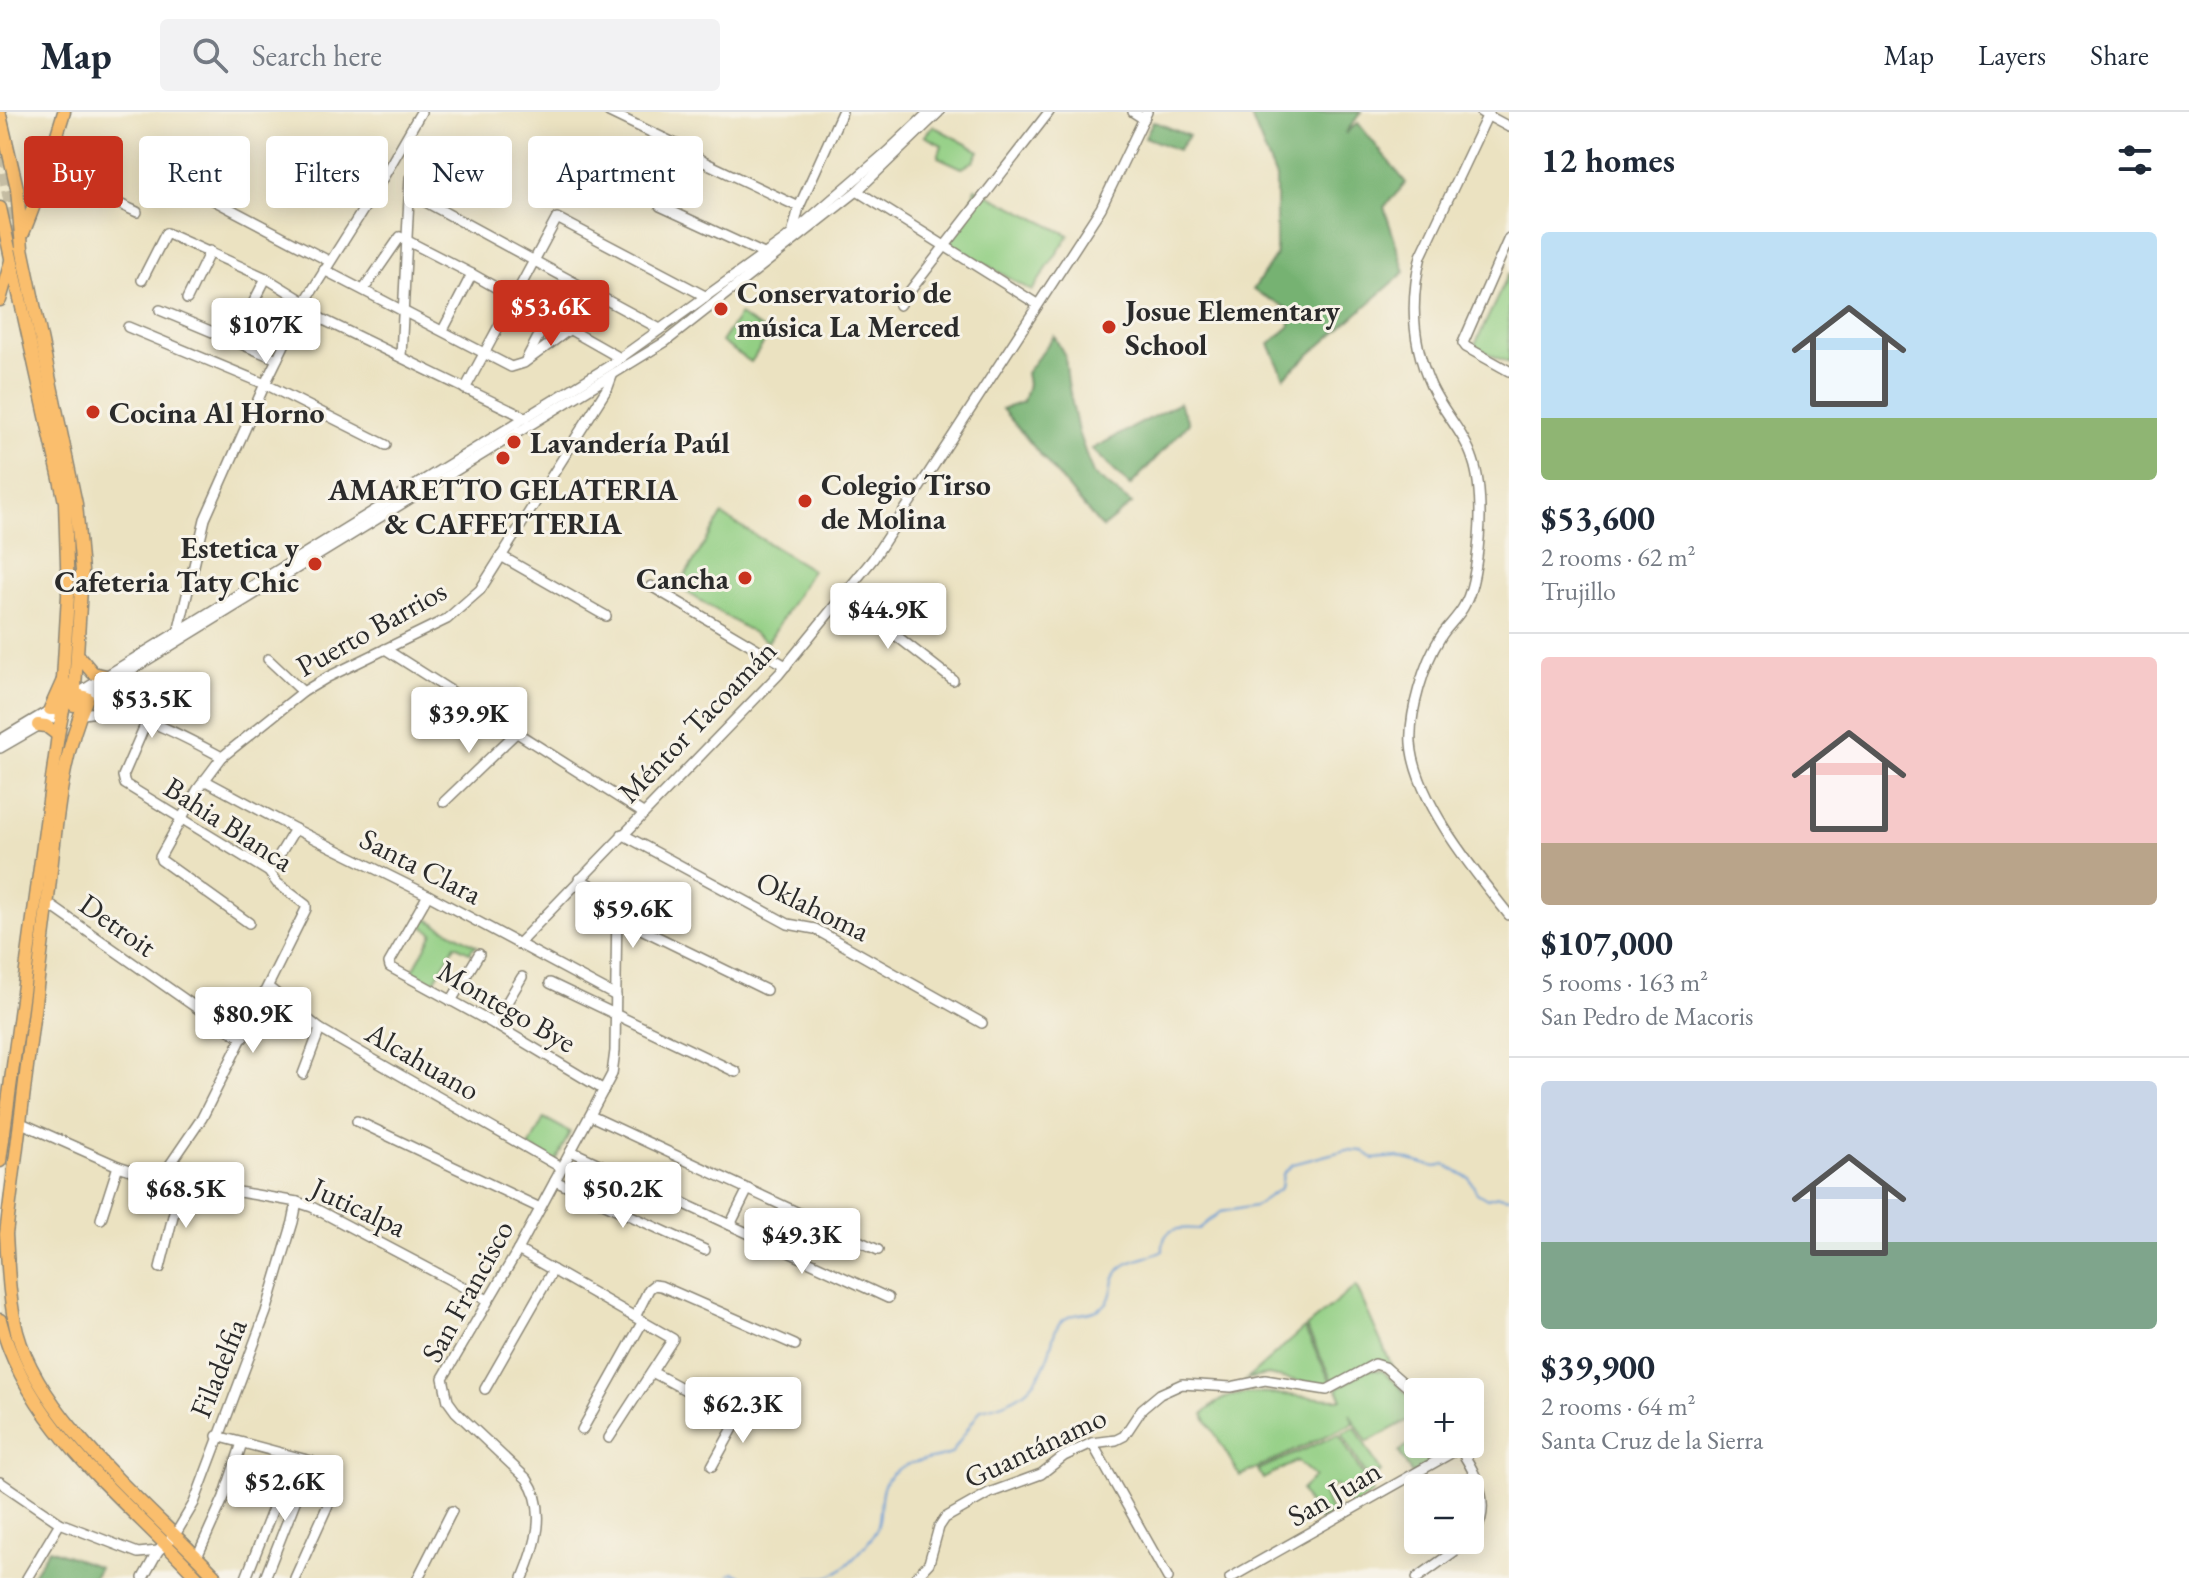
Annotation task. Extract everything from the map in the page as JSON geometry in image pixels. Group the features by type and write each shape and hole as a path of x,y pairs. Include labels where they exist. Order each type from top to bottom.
{"main road":[{"path":"56,136 64,112"},
{"path":"0,115 17,188 21,238 81,540 78,655 70,705 58,735 0,1161"},
{"path":"17,188 24,190"},
{"path":"0,208 12,257 12,274 65,502 68,595 63,679 70,705"},
{"path":"12,257 33,208"},
{"path":"0,300 12,274"},
{"path":"78,655 93,673 106,676"},
{"path":"63,679 70,705 73,743 52,856 19,1122 6,1234 9,1286 18,1334 47,1396 118,1478 166,1543 197,1557 217,1578"},
{"path":"38,725 46,726 58,735"},
{"path":"0,1320 18,1373 52,1426 198,1578"}],"street":[{"path":"178,633 205,519 265,384 303,305 421,112"},
{"path":"609,112 799,207"},
{"path":"793,231 799,207 842,112"},
{"path":"0,748 610,371 620,358 793,231 929,112"},
{"path":"0,740 70,705 106,676 526,418 681,331 857,191 939,112"},
{"path":"899,305 1049,112"},
{"path":"1133,112 1146,115"},
{"path":"1509,127 1486,113 1421,256 1415,277 1413,311 1417,343 1432,387 1473,459 1480,517 1471,587 1466,603 1442,635 1424,673 1414,709 1411,741 1425,790 1442,822 1465,859 1509,915"},
{"name":"Méntor Tacoamán","path":"518,944 786,666 873,559 1101,208 1146,115"},
{"path":"857,191 1037,304"},
{"path":"123,206 137,212"},
{"path":"225,208 364,289 511,367 524,363 570,329"},
{"path":"401,356 402,240 408,208"},
{"path":"438,208 660,329"},
{"path":"664,208 764,254"},
{"path":"465,389 557,218 705,296"},
{"path":"142,280 166,233 266,278 303,305 526,418"},
{"path":"1509,238 1463,343 1509,371"},
{"path":"364,289 402,240"},
{"path":"402,240 472,274 620,358"},
{"path":"187,299 210,251"},
{"path":"443,330 472,274"},
{"path":"244,321 266,278"},
{"path":"160,310 277,359"},
{"path":"524,363 548,318"},
{"path":"128,327 265,384 386,445"},
{"name":"Puerto Barrios","path":"249,923 160,857 204,780 222,757 303,692 452,615 480,590 600,400 610,371"},
{"path":"501,556 606,616"},
{"path":"651,586 786,666"},
{"path":"844,595 953,680"},
{"path":"385,649 643,813"},
{"path":"268,659 303,692"},
{"path":"70,705 92,711 111,711 162,726 222,757"},
{"name":"Bahia Blanca","path":"146,723 123,780 125,784 269,872 277,883 306,905 268,987"},
{"path":"444,802 517,732"},
{"name":"Santa Clara","path":"204,780 616,996"},
{"path":"269,872 295,829"},
{"name":"Oklahoma","path":"622,834 788,924 815,929 982,1023"},
{"name":"San Francisco","path":"523,1578 534,1552 538,1527 535,1491 527,1479 456,1412 448,1401 443,1378 518,1250 612,1074 616,996 615,898 579,879"},
{"name":"Montego Bye","path":"428,895 389,963 390,967 494,1024 604,1090"},
{"name":"Detroit","path":"47,903 243,1038"},
{"path":"617,921 631,924 766,990"},
{"path":"451,1001 479,954"},
{"path":"494,1024 522,977"},
{"path":"550,983 736,1072"},
{"path":"161,1178 202,1118 268,987"},
{"name":"Alcahuano","path":"268,987 320,1029 562,1168"},
{"path":"303,1074 320,1029"},
{"path":"591,1116 878,1250"},
{"path":"357,1121 540,1208"},
{"name":"Juticalpa","path":"19,1122 118,1166 181,1184 312,1207 488,1300"},
{"path":"571,1151 888,1298"},
{"path":"101,1219 118,1166"},
{"path":"555,1181 705,1250"},
{"path":"160,1268 181,1184"},
{"path":"730,1225 748,1189"},
{"name":"Filadelfia","path":"143,1578 194,1503 266,1312 297,1202"},
{"path":"518,1250 673,1339 609,1438"},
{"path":"485,1389 553,1270"},
{"path":"582,1430 639,1319 649,1289 654,1285 795,1345"},
{"name":"Guantánamo","path":"915,1578 929,1563 939,1527 945,1518 989,1493 1041,1474 1064,1456 1092,1443 1124,1436 1142,1409 1160,1394 1182,1384 1231,1387 1265,1380 1327,1390 1375,1364 1385,1367 1404,1384"},
{"path":"652,1372 736,1417 737,1421 712,1466"},
{"path":"217,1436 311,1461 336,1481 337,1485 295,1578"},
{"path":"197,1557 224,1497 242,1443"},
{"path":"1092,1443 1168,1578"},
{"path":"246,1578 293,1457"},
{"name":"San Juan","path":"1230,1578 1437,1458"},
{"path":"265,1578 311,1461"},
{"path":"1,1485 60,1523 138,1553 166,1543"},
{"path":"418,1578 452,1511"},
{"path":"27,1578 60,1523"},
{"path":"1417,1578 1450,1554"}],"green space":[{"path":"1249,112 1361,112 1345,134 1358,123 1406,183 1384,207 1405,272 1284,377 1269,344 1290,326 1288,309 1253,290 1276,255 1276,178"},
{"path":"1153,121 1189,136 1178,150 1145,137"},
{"path":"933,126 979,151 974,161 962,168 938,157 942,145 924,136"},
{"path":"975,188 1069,235 1032,291 948,243 967,220"},
{"path":"1509,273 1509,363 1474,347"},
{"path":"739,315 770,334 751,362 721,342"},
{"path":"1054,336 1065,356 1078,432 1093,474 1132,504 1102,528 1002,409 1023,402 1028,384 1026,373"},
{"path":"1179,403 1189,423 1130,486 1092,449"},
{"name":"Cancha","path":"722,515 812,570 768,642 678,587"},
{"path":"422,916 477,946 471,949 471,953 455,945 431,987 410,976 433,933 418,923"},
{"path":"544,1118 570,1132 556,1161 529,1147"},
{"path":"1356,1286 1394,1371 1376,1360 1333,1382 1306,1327"},
{"path":"1304,1328 1332,1384 1318,1385 1268,1375 1247,1379"},
{"path":"1367,1369 1383,1371 1404,1391 1404,1422 1367,1442 1350,1414 1354,1423 1240,1476 1203,1414 1234,1395 1281,1394 1342,1399 1337,1389"},
{"path":"1355,1427 1381,1472 1368,1479 1342,1433"},
{"path":"1339,1434 1373,1493 1351,1507 1336,1485 1323,1491 1332,1515 1322,1522 1314,1516 1301,1490 1315,1477 1297,1461 1263,1479 1258,1470"},
{"path":"1404,1448 1404,1458 1432,1458 1434,1462 1412,1474 1399,1452"},
{"path":"49,1549 99,1567 93,1578 31,1578"}],"waterway":[{"path":"808,1578 832,1575 864,1548 878,1525 882,1491 893,1473 913,1463 951,1454 981,1409 1006,1402 1024,1392 1039,1376 1059,1324 1068,1317 1094,1311 1104,1305 1122,1267 1163,1251 1165,1237 1173,1230 1199,1229 1220,1212 1255,1206 1281,1188 1283,1174 1293,1164 1346,1150 1363,1151 1374,1159 1397,1157 1436,1167 1445,1165 1469,1178 1477,1193 1487,1199 1498,1196 1509,1198"},
{"path":"729,1575 734,1573 745,1578"}],"tunnel":[{"path":"0,155 17,239"},
{"path":"12,232 28,304"},
{"path":"73,585 74,527"},
{"path":"71,665 72,623"}],"place":[{"name":"Conservatorio de música La Merced","path":"721,309"},
{"name":"Josue Elementary School","path":"1109,327"},
{"name":"Cocina Al Horno","path":"93,412"},
{"name":"Lavandería Paúl","path":"514,442"},
{"name":"AMARETTO GELATERIA & CAFFETTERIA","path":"503,458"},
{"name":"Colegio Tirso de Molina","path":"805,501"},
{"name":"Estetica y Cafeteria Taty Chic","path":"315,564"},
{"name":"Cancha","path":"745,578"}]}
